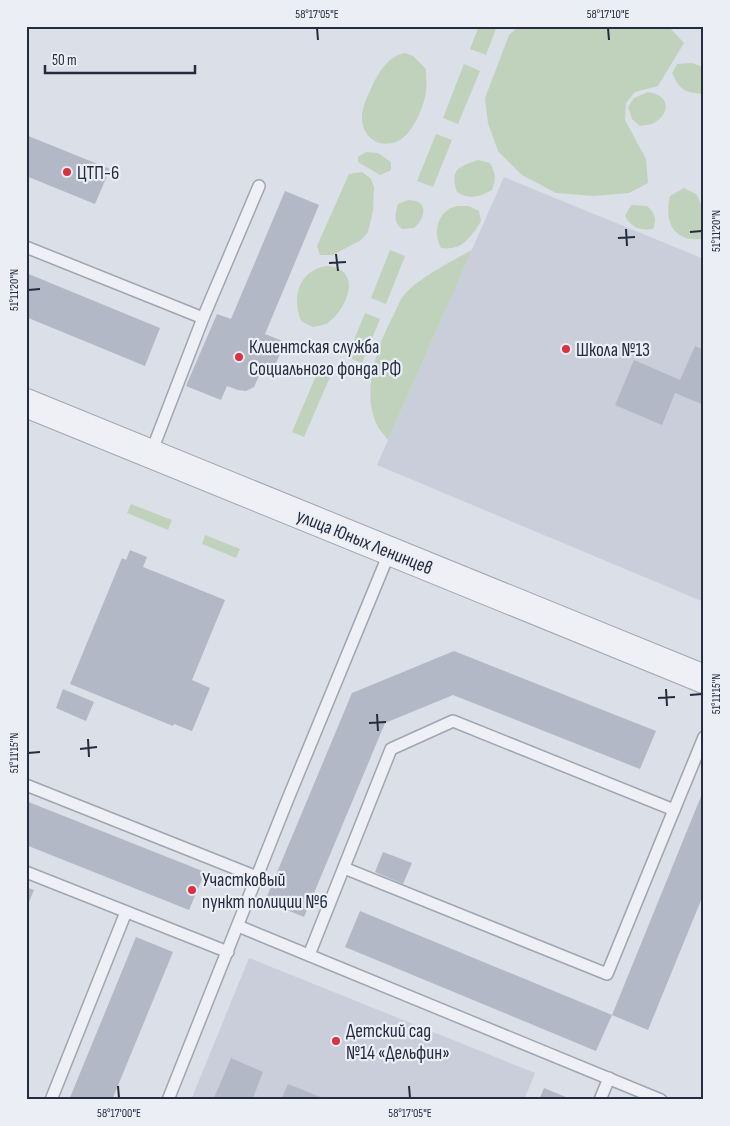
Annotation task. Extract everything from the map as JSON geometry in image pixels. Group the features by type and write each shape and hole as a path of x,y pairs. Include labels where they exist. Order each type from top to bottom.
{"street":[{"name":"улица Юных Ленинцев","path":"26,403 704,678"}],"lane":[{"path":"151,454 202,318 259,186"},
{"path":"26,247 202,318"},
{"path":"168,1100 390,551"},
{"path":"309,955 391,748 453,721 674,810"},
{"path":"344,868 607,974 704,737"},
{"path":"26,785 257,877"},
{"path":"26,872 228,952"},
{"path":"51,1100 126,912"},
{"path":"238,926 661,1100"},
{"path":"600,1100 609,1078"}],"shaded area":[{"name":"Школа №13","path":"504,177 704,259 704,602 377,465"},
{"name":"Детский сад №14 «Дельфин»","path":"249,958 535,1073 524,1100 191,1100"}],"green space":[{"path":"479,26 497,26 486,55 470,49"},
{"path":"519,26 668,26 684,43 658,86 635,92 626,103 625,120 646,159 648,183 629,193 594,196 556,193 522,175 498,151 488,123 485,98 509,35"},
{"path":"405,53 413,56 426,69 425,98 420,113 408,133 398,141 382,143 370,137 366,132 363,125 363,109 373,84 382,69 394,57"},
{"path":"692,63 704,70 703,94 684,90 672,73 677,64"},
{"path":"464,64 480,71 458,124 443,118"},
{"path":"648,92 661,97 666,105 665,110 663,115 652,124 640,126 632,119 628,107 634,98"},
{"path":"436,134 452,140 433,187 417,181"},
{"path":"366,152 378,153 391,162 391,170 380,175 358,162 358,157"},
{"path":"478,160 490,163 492,167 495,177 492,190 474,197 457,192 455,174 457,170"},
{"path":"362,172 371,179 374,187 373,211 368,232 361,240 333,255 320,255 317,246 349,174"},
{"path":"684,188 696,194 701,203 704,229 701,239 691,239 677,233 670,221 668,205 670,196"},
{"path":"408,200 419,203 422,206 423,214 414,228 402,229 396,221 396,211 398,204"},
{"path":"631,205 647,206 650,209 655,219 653,229 640,229 630,223 625,216"},
{"path":"457,206 469,206 479,211 481,221 465,242 455,247 441,248 437,235 438,222 445,212"},
{"path":"390,250 405,256 386,304 371,298"},
{"path":"472,250 388,440 377,425 370,399 376,356 386,330 401,299 410,288 436,270"},
{"path":"326,266 338,268 345,274 349,289 342,308 335,316 328,323 313,327 301,321 297,303 298,294 303,279 309,273"},
{"path":"365,313 380,319 362,363 347,357"},
{"path":"321,364 333,370 304,437 292,432"},
{"path":"131,504 172,520 168,530 127,513"},
{"path":"205,535 240,549 236,558 202,544"}],"building":[{"name":"ЦТП-6","path":"26,135 110,169 95,204 26,176"},
{"path":"285,191 319,205 265,334 285,342 271,375 261,371 254,387 246,391 227,386 221,400 186,386 217,314 231,319"},
{"path":"26,273 160,328 145,366 26,317"},
{"path":"695,346 704,350 704,405 675,393 662,425 615,405 634,360 680,380"},
{"path":"130,550 147,557 143,567 225,600 192,680 210,688 192,731 174,724 173,726 70,684 122,558 126,560"},
{"path":"454,651 656,731 640,769 453,695 385,723 304,917 265,901 352,693"},
{"path":"63,689 94,702 86,721 56,708"},
{"path":"704,789 704,893 648,1030 612,1015"},
{"path":"26,801 205,872 189,910 26,845"},
{"path":"383,852 412,863 403,884 375,872"},
{"path":"26,887 34,890 29,902 26,901"},
{"path":"360,911 612,1015 596,1051 345,947"},
{"path":"136,937 173,952 112,1100 69,1100"},
{"path":"231,1058 263,1072 252,1100 218,1100 214,1098"},
{"path":"288,1084 323,1098 322,1100 281,1100"},
{"path":"544,1088 573,1100 539,1100"}],"place":[{"name":"ЦТП-6","path":"67,172"},
{"name":"Школа №13","path":"566,349"},
{"name":"Клиентская служба Социального фонда РФ","path":"239,357"},
{"name":"Участковый пункт полиции №6","path":"192,890"},
{"name":"Детский сад №14 «Дельфин»","path":"336,1041"}]}
